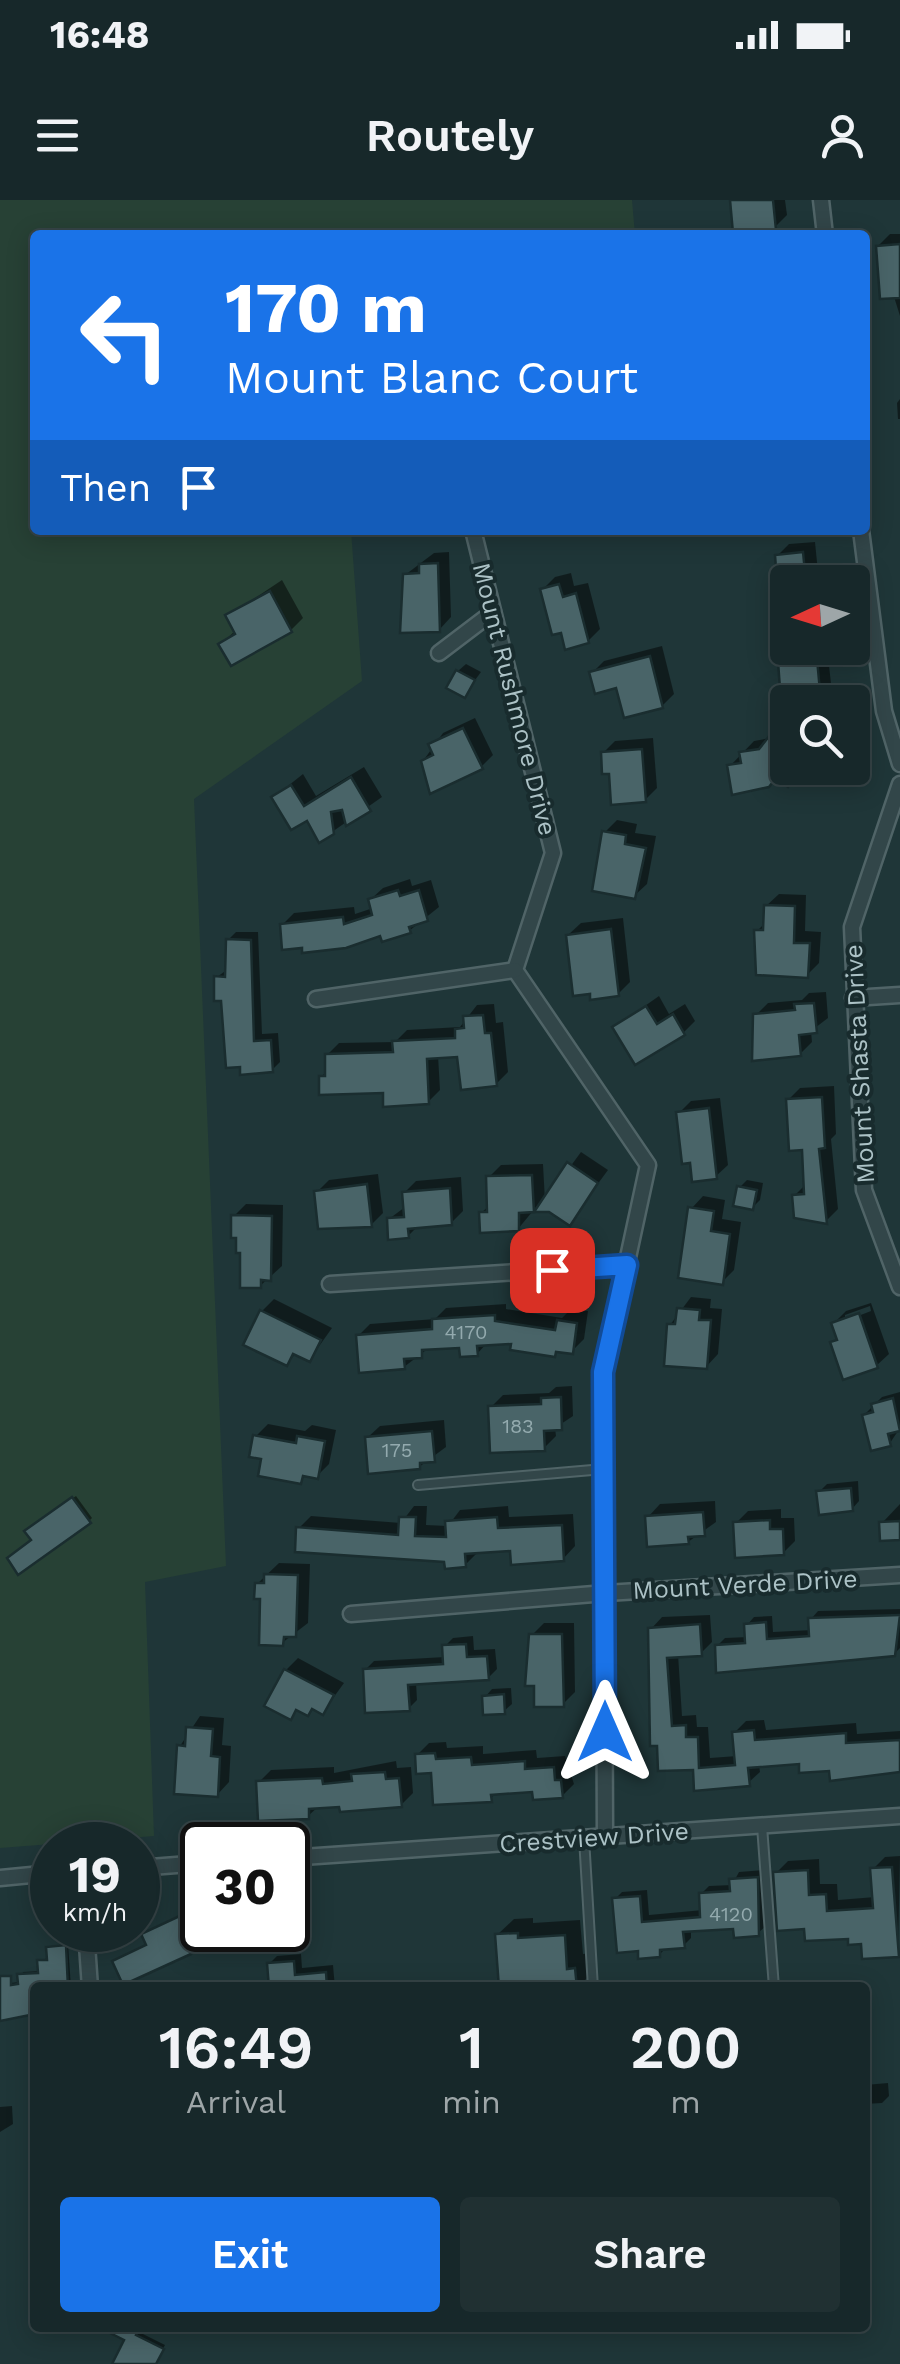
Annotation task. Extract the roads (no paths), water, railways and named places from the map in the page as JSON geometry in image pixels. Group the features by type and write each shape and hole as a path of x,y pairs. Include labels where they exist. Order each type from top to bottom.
{"street":[{"path":"821,200 824,230"},
{"name":"Mount Rushmore Drive","path":"474,535 554,852 514,970"},
{"path":"862,535 884,712 900,764"},
{"path":"439,654 494,612"},
{"path":"884,712 900,710"},
{"name":"Mount Shasta Drive","path":"900,784 852,927 864,1190 900,1287"},
{"path":"316,999 514,970 648,1165 603,1372 605,1836"},
{"path":"854,998 900,995"},
{"path":"330,1284 627,1265"},
{"name":"Mount Verde Drive","path":"351,1614 606,1592 900,1576"},
{"name":"Crestview Drive","path":"310,1857 900,1816"},
{"path":"0,1878 30,1876"},
{"path":"88,1952 90,1982"}],"lane":[{"path":"418,1484 604,1469"},
{"path":"762,1826 774,1982"},
{"path":"584,1838 594,1982"}]}
